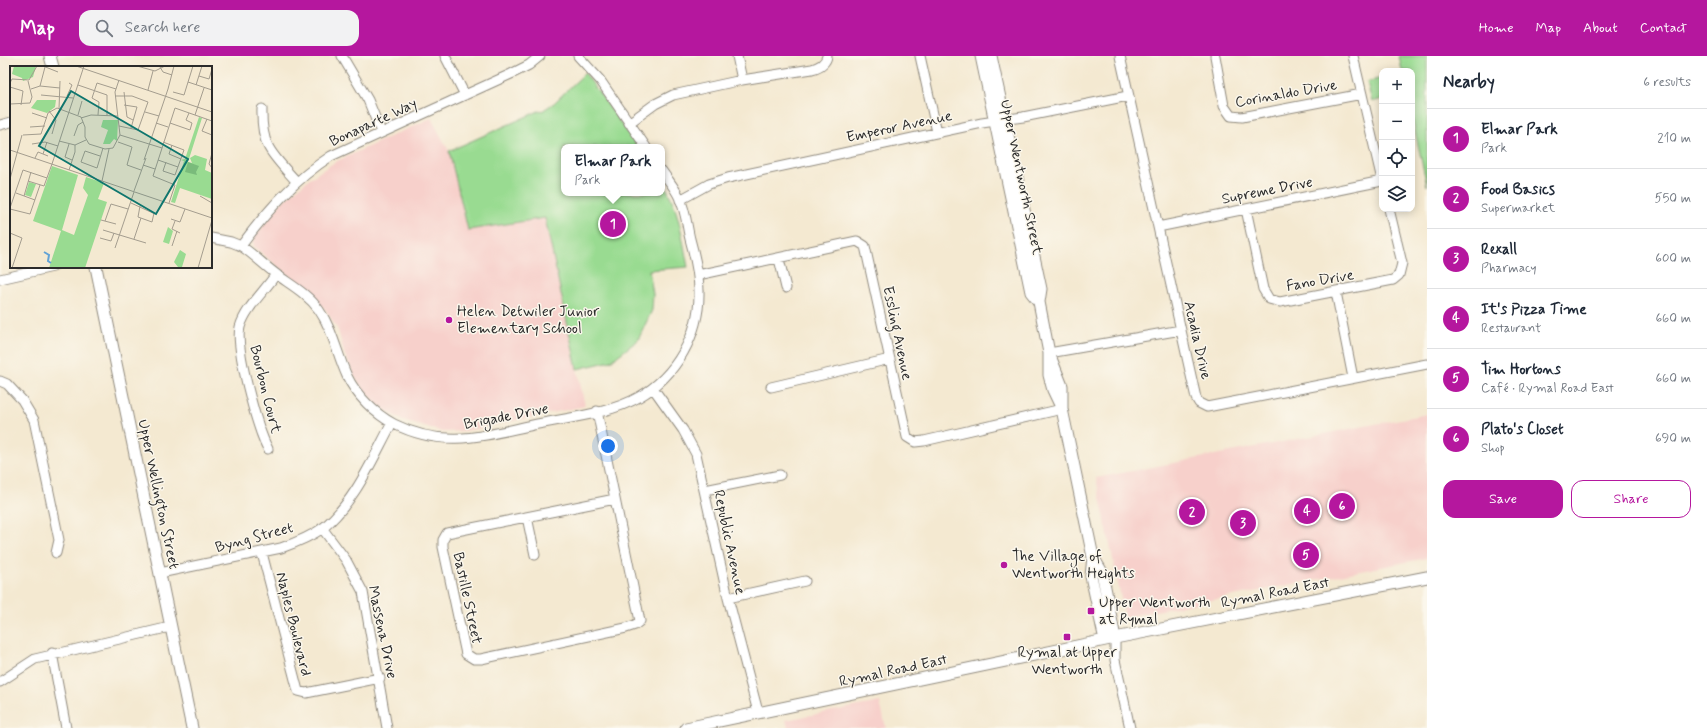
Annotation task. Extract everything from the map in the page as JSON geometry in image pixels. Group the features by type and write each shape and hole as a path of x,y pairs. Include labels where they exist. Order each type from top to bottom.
{"main road":[{"path":"50,56 53,66"},
{"name":"Upper Wentworth Street","path":"981,56 999,120"},
{"name":"Upper Wentworth Street","path":"992,56 999,120 1032,292 1039,302 1049,353 1062,386 1062,409 1092,557 1102,572 1110,639"},
{"name":"Upper Wellington Street","path":"96,268 192,728"},
{"name":"Rymal Road East","path":"686,728 758,712 1001,664 1110,639 1427,577"}],"street":[{"path":"342,56 368,100 382,132"},
{"path":"445,56 465,95"},
{"name":"Bonaparte Way","path":"241,246 268,212 296,182 331,156 529,65 540,56"},
{"path":"578,56 600,80 644,144"},
{"path":"737,56 742,80"},
{"path":"629,123 655,104 673,95 742,80 812,69 819,66 826,60 827,56"},
{"path":"920,56 937,132"},
{"name":"Acadia Drive","path":"1120,56 1196,398 1199,403 1207,407 1427,364"},
{"name":"Corinaldo Drive","path":"1215,56 1224,106 1231,116 1242,117 1362,94"},
{"path":"1353,56 1381,176"},
{"name":"Emperor Avenue","path":"680,200 709,184 728,178 937,132 1128,96"},
{"path":"262,109 261,128 264,139 269,149 296,182"},
{"path":"0,125 10,122"},
{"name":"Brigade Drive","path":"212,238 231,242 241,246 276,274 297,288 319,310 335,342 347,376 358,393 372,408 392,423 432,437 461,439 597,411 638,398 653,388 673,367 683,354 691,337 696,321 698,308 698,275 680,200 665,176"},
{"name":"Supreme Drive","path":"1158,227 1379,182"},
{"name":"Fano Drive","path":"1246,209 1263,289 1269,299 1280,302 1393,280 1399,275 1402,263 1390,212"},
{"name":"Essling Avenue","path":"698,275 779,259 857,241 866,246 904,430 907,437 915,442 1062,409"},
{"path":"779,259 786,288"},
{"path":"0,280 49,268"},
{"name":"Bourbon Court","path":"268,449 255,413 240,348 240,328 247,314 276,274"},
{"path":"1336,292 1353,378"},
{"path":"1049,353 1181,330"},
{"path":"771,387 890,359"},
{"path":"0,381 7,384 22,400 34,420 59,540 56,553"},
{"name":"Republic Avenue","path":"653,388 690,442 696,454 728,598 758,712"},
{"name":"Bastille Street","path":"597,411 640,621 626,628 474,659 466,654 463,649 443,540 448,533 615,499"},
{"name":"Byng Street","path":"160,573 262,553 296,542 322,528 338,513 350,498 392,423"},
{"path":"705,490 780,475"},
{"path":"528,517 535,555"},
{"name":"Massena Drive","path":"322,528 346,560 363,592 380,678 387,728"},
{"name":"Naples Boulevard","path":"262,553 298,691 306,693 380,678"},
{"path":"728,598 805,580"},
{"path":"0,682 35,658 170,627"},
{"name":"Upper Wentworth Street","path":"1110,639 1130,728"},
{"path":"52,653 66,728"}],"shaded area":[{"name":"Helen Detwiler Junior Elementary School","path":"431,118 449,151 468,230 545,218 585,406 465,431 443,432 403,421 376,404 356,380 344,353 338,330 325,309 306,290 254,247 253,241 256,235 282,202 309,179 335,162"},
{"path":"1427,414 1427,558 1125,617 1096,478"},
{"path":"880,702 886,728 788,728 786,720"}],"green space":[{"path":"1399,56 1427,56 1427,186 1415,131 1415,68 1401,68"},
{"path":"585,73 636,144 561,144 561,196 665,196 665,186 676,212 682,233 688,267 649,270 653,294 652,310 638,340 611,361 577,369 545,218 468,230 449,151 541,110 542,111 554,103"},
{"path":"1379,79 1379,100 1372,102 1367,82"}],"place":[{"name":"Elmar Park","path":"613,224"},
{"name":"Helen Detwiler Junior Elementary School","path":"449,320"},
{"name":"Plato's Closet","path":"1342,506"},
{"name":"It's Pizza Time","path":"1307,511"},
{"name":"Food Basics","path":"1192,512"},
{"name":"Rexall","path":"1243,523"},
{"name":"Tim Hortons","path":"1306,555"},
{"name":"The Village of Wentworth Heights","path":"1004,565"},
{"name":"Upper Wentworth at Rymal","path":"1091,611"},
{"name":"Rymal at Upper Wentworth","path":"1067,637"}]}
